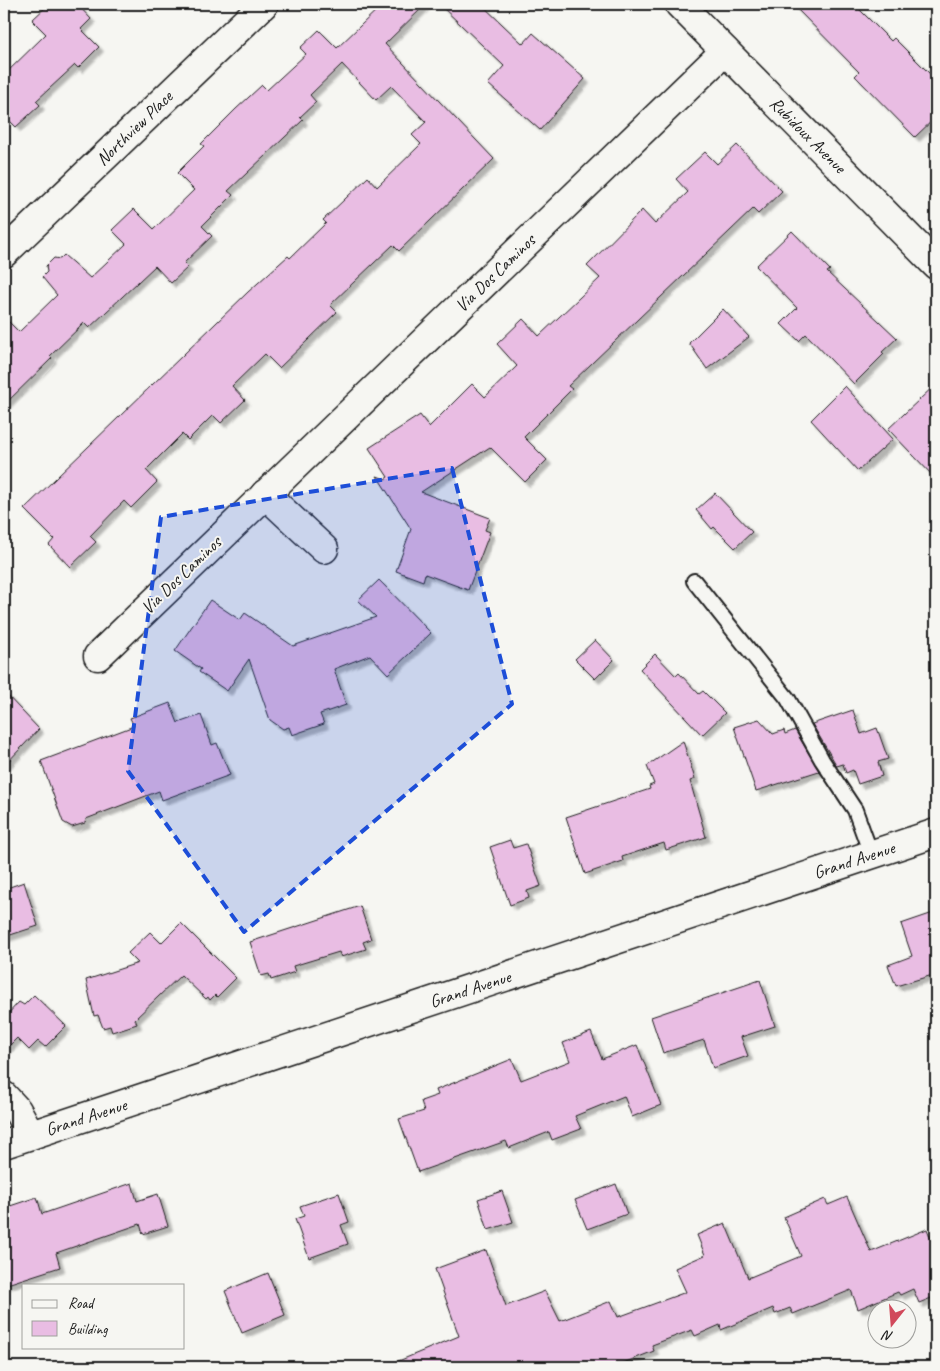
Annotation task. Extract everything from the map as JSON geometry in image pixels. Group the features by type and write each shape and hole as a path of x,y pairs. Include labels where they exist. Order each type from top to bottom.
{"street":[{"name":"Northview Place","path":"4,253 264,4"},
{"name":"Rubidoux Avenue","path":"679,4 936,265"},
{"name":"Via Dos Caminos","path":"98,656 725,51"},
{"path":"265,494 324,549"},
{"name":"Grand Avenue","path":"4,1144 936,833"},
{"path":"4,1096 17,1110 31,1135"}],"lane":[{"path":"694,581 788,699 822,760 855,810 871,854"}],"highlighted area":[{"path":"452,468 512,704 244,932 128,771 161,517"}],"building":[{"path":"49,4 77,4 91,19 81,29 99,47 78,68 75,65 36,101 40,105 16,127 4,115 4,75 46,34 32,20"},
{"path":"383,4 426,4 385,44 494,159 399,251 393,245 330,305 337,312 279,368 265,354 232,386 245,400 221,423 213,415 188,440 182,434 146,470 157,482 131,508 124,501 90,536 96,542 70,567 49,545 54,539 24,509 248,292 288,256 290,258 326,223 323,220 368,177 377,187 421,144 412,135 426,122 391,86 376,100 342,64 310,95 316,102 300,117 303,120 228,191 233,195 202,226 212,236 184,263 188,267 171,283 155,266 89,328 84,323 50,356 52,358 4,405 4,317 19,332 57,295 42,277 47,272 46,266 54,258 60,259 64,255 90,278 126,244 112,230 134,209 154,229 194,190 177,173 204,146 201,144 236,109 262,85 267,90 306,54 300,48 319,30 337,48"},
{"path":"439,4 481,4 523,44 533,33 585,79 540,130 488,84 504,66"},
{"path":"792,4 854,4 891,41 894,38 936,80 936,117 915,137 855,76 859,72"},
{"path":"737,145 782,191 758,214 753,209 568,386 572,389 524,437 547,460 525,482 490,447 421,492 490,518 485,530 490,532 468,590 425,574 423,581 396,571 411,529 377,476 385,479 388,477 369,448 420,415 429,427 472,384 485,397 517,366 497,344 523,319 539,336 600,278 587,266 642,210 655,224 688,192 676,179 705,152 717,164"},
{"path":"792,231 830,270 827,272 897,338 854,384 806,334 799,341 781,324 797,308 756,266"},
{"path":"723,309 749,337 707,369 689,343"},
{"path":"936,384 936,479 888,429"},
{"path":"845,386 893,439 858,471 811,420"},
{"path":"715,493 752,532 735,548 714,527 712,529 696,510"},
{"path":"379,580 431,633 388,674 370,655 334,669 346,705 320,714 324,724 292,735 289,727 283,729 270,720 249,659 227,691 199,672 201,669 175,651 210,600 240,620 245,613 293,646 376,617 358,600"},
{"path":"595,640 614,660 595,679 575,659"},
{"path":"655,654 676,676 679,673 699,694 703,691 725,713 702,735 640,669"},
{"path":"4,692 39,729 4,766"},
{"path":"170,703 178,723 201,715 212,745 217,743 230,775 162,800 159,791 86,819 85,823 72,827 63,822 41,761 134,726 130,718"},
{"path":"853,710 861,734 877,728 888,759 878,762 882,776 858,784 853,770 846,773 843,764 837,766 812,724"},
{"path":"759,719 773,734 784,730 785,734 795,730 819,771 756,791 734,727"},
{"path":"683,741 695,779 690,781 706,837 666,850 664,843 622,857 623,861 585,874 566,817 650,789 649,786 654,784 647,766"},
{"path":"510,840 513,848 526,844 541,886 527,891 529,898 510,905 490,847"},
{"path":"24,882 38,926 4,937 4,889"},
{"path":"360,906 371,939 363,942 366,949 341,957 339,952 293,966 295,972 271,980 269,974 261,976 250,942"},
{"path":"936,912 936,974 896,986 888,965 912,956 901,924"},
{"path":"181,923 236,978 217,997 215,995 210,1000 208,997 206,999 181,975 135,1019 137,1024 112,1032 110,1026 103,1028 98,1015 94,1016 86,980 138,963 128,953 150,932 161,943"},
{"path":"760,980 775,1026 741,1037 748,1056 713,1068 704,1040 663,1053 651,1017"},
{"path":"34,995 66,1026 45,1047 38,1041 29,1050 17,1038 4,1051 4,1018 19,1002 24,1005"},
{"path":"591,1032 602,1059 637,1045 661,1105 632,1117 624,1096 575,1116 581,1129 552,1140 549,1132 509,1148 506,1141 418,1172 399,1119 424,1111 421,1101 438,1095 436,1090 512,1059 521,1080 570,1061 563,1043"},
{"path":"132,1183 137,1201 158,1194 168,1226 143,1234 140,1224 56,1253 60,1267 4,1285 4,1208 37,1197 42,1214"},
{"path":"616,1184 627,1214 587,1229 575,1200"},
{"path":"502,1191 513,1222 488,1230 478,1199"},
{"path":"339,1193 349,1222 341,1225 348,1244 309,1258 295,1219 304,1216 300,1206"},
{"path":"847,1197 871,1252 927,1229 936,1251 936,1296 919,1303 913,1289 900,1295 898,1292 884,1298 868,1298 868,1305 858,1309 851,1290 793,1314 790,1308 775,1314 773,1308 721,1330 720,1325 695,1336 692,1330 652,1345 654,1351 613,1367 384,1367 459,1336 435,1269 486,1250 506,1306 545,1291 560,1321 611,1301 618,1317 686,1292 675,1268 705,1255 697,1235 725,1223 748,1278 801,1256 784,1217 825,1199 828,1205"},
{"path":"268,1273 285,1315 242,1333 225,1291"}]}
